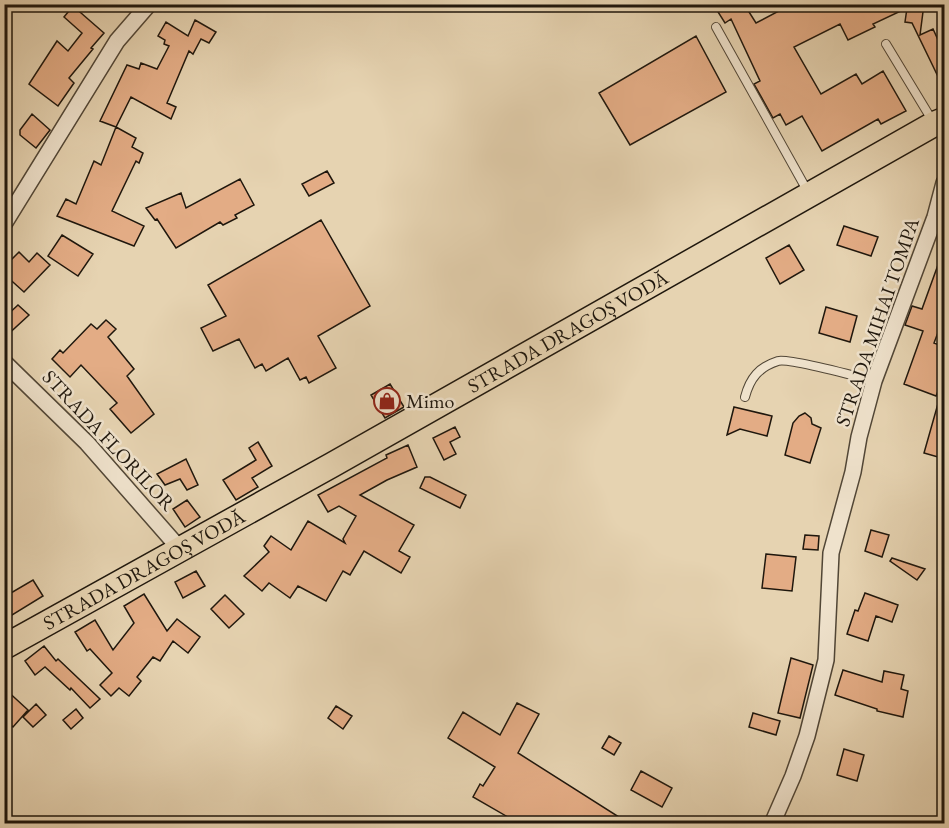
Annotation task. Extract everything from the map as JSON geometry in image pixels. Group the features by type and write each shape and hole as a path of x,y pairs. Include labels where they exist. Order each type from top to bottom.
{"main road":[{"name":"STRADA DRAGOȘ VODĂ","path":"4,647 939,122"}],"street":[{"path":"4,224 117,41 148,4"},
{"name":"STRADA MIHAI TOMPA","path":"771,824 797,766 826,660 831,554 874,381 945,183"},
{"name":"STRADA FLORILOR","path":"4,362 87,443 180,549"}],"lane":[{"path":"716,27 810,195"},
{"path":"886,44 939,122"},
{"path":"746,397 750,381 760,370 780,360 874,381"}],"building":[{"path":"713,4 744,4 756,23 792,4 924,4 920,35 933,29 945,55 945,91 912,23 905,22 907,8 873,24 875,27 848,40 840,24 794,47 821,94 856,74 862,84 883,71 906,111 881,124 878,119 822,151 802,116 786,125 780,114 773,118 754,84 760,81 731,19 725,23"},
{"path":"73,6 104,33 69,78 74,83 58,106 29,84 57,41 68,51 82,33 64,17"},
{"path":"195,20 216,32 209,43 201,39 193,54 189,51 167,103 176,107 171,119 131,97 116,127 100,121 127,65 139,69 141,63 157,69 169,46 164,44 165,40 158,36 166,22 188,36"},
{"path":"696,36 726,92 630,145 599,93"},
{"path":"32,114 50,130 36,148 20,135 20,130"},
{"path":"116,127 136,138 132,147 143,153 139,163 136,161 112,211 144,226 134,246 57,216 66,199 76,204 94,161 101,165"},
{"path":"327,171 334,183 309,196 302,184"},
{"path":"240,179 254,205 235,215 237,218 223,225 220,222 176,248 157,219 155,220 146,208 181,193 186,208"},
{"path":"321,220 370,306 318,336 336,368 309,383 306,377 300,380 288,358 266,371 262,364 255,368 239,339 213,351 201,328 226,316 208,285"},
{"path":"844,226 878,237 871,256 837,245"},
{"path":"62,235 93,254 78,276 48,256"},
{"path":"789,245 804,270 780,284 766,258"},
{"path":"943,251 945,251 945,314 934,343 945,347 945,374 936,396 904,384 923,331 905,325 912,306 922,309"},
{"path":"19,252 29,262 37,253 50,265 24,292 4,274 4,267"},
{"path":"18,305 29,315 4,338 4,318"},
{"path":"826,307 857,316 850,342 819,333"},
{"path":"106,320 116,329 108,337 134,369 127,376 154,414 131,433 110,409 117,403 81,365 70,377 52,359 60,350 63,353 91,324 97,329"},
{"name":"Mimo","path":"390,384 404,407 385,418 371,395"},
{"path":"941,393 945,393 945,459 924,453"},
{"path":"734,407 772,416 767,436 740,429 727,435"},
{"path":"805,413 811,418 812,424 821,428 810,463 785,455 793,423"},
{"path":"455,427 460,437 450,442 456,454 444,460 433,438"},
{"path":"258,442 272,466 252,478 258,487 236,500 223,480 256,460 249,448"},
{"path":"408,445 417,467 360,495 414,525 399,551 410,557 401,573 364,551 350,575 343,571 326,601 298,586 290,598 269,583 262,591 244,576 269,552 264,546 271,536 291,550 308,521 345,543 343,539 356,516 339,506 328,512 318,495 387,458 386,455"},
{"path":"186,459 198,485 187,490 180,479 165,485 157,474"},
{"path":"425,477 430,477 466,495 460,508 420,488"},
{"path":"187,500 200,517 185,527 173,509"},
{"path":"871,530 889,535 882,557 865,551"},
{"path":"805,535 819,536 818,550 803,549"},
{"path":"766,554 796,557 792,591 762,588"},
{"path":"892,558 925,569 917,580 890,561"},
{"path":"196,571 205,586 183,598 175,582"},
{"path":"33,580 43,596 4,620 4,597"},
{"path":"865,593 898,605 892,622 876,616 868,641 847,634 855,610 858,611"},
{"path":"144,594 167,631 177,619 200,637 188,653 173,641 160,661 153,657 137,677 141,681 129,696 119,688 111,696 100,685 112,673 90,649 87,651 75,632 95,620 113,650 134,623 124,606"},
{"path":"225,595 244,614 229,628 211,609"},
{"path":"44,646 56,661 58,659 100,699 90,708 71,688 70,690 45,667 35,675 25,661"},
{"path":"791,658 813,665 800,718 778,713"},
{"path":"843,670 882,682 884,671 904,675 901,689 908,691 903,717 877,711 877,709 835,695"},
{"path":"4,688 28,710 13,727 4,719"},
{"path":"517,703 539,714 518,753 630,824 520,824 473,797 480,784 483,786 495,767 448,738 463,712 500,735"},
{"path":"36,704 46,715 33,727 23,717"},
{"path":"336,706 352,716 343,729 328,718"},
{"path":"76,709 83,718 71,729 63,720"},
{"path":"753,713 780,721 776,735 749,727"},
{"path":"609,736 621,743 614,755 602,748"},
{"path":"844,749 864,755 857,781 837,775"},
{"path":"641,771 672,788 662,807 631,790"}],"place":[{"name":"Mimo","path":"387,401"}]}
